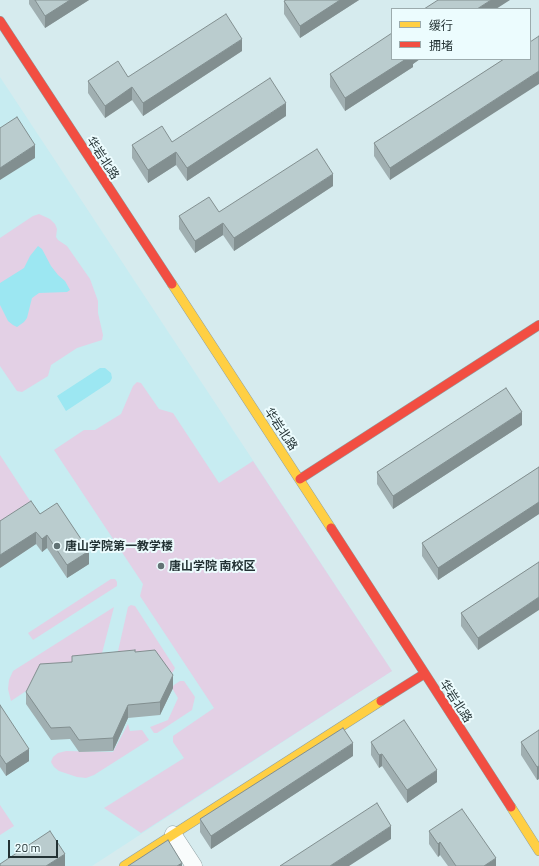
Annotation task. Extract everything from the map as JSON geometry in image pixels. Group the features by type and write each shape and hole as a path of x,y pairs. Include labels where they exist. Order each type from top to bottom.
{"street":[{"name":"华岩北路","path":"0,21 300,479 539,851"},
{"path":"300,479 539,325"},
{"path":"124,866 424,674"},
{"path":"173,834 194,866"}],"shaded area":[{"name":"唐山学院 南校区","path":"0,77 392,671 92,866 0,866"},
{"path":"39,214 50,219 55,224 57,229 56,237 67,246 90,279 98,301 98,313 103,335 102,340 77,348 51,365 48,376 22,392 17,391 0,366 0,238 33,216"},
{"path":"137,382 141,383 159,409 173,413 219,483 253,461 392,671 141,833 104,808 184,758 173,742 173,736 214,708 140,596 143,584 54,450 84,430 95,430 121,414 133,386"},
{"path":"0,455 34,507 0,529"},
{"path":"111,579 115,579 117,586 33,640 28,633"},
{"path":"131,605 135,606 175,668 168,676 116,660 128,607"},
{"path":"114,607 100,661 68,663 11,701 8,689 9,680 13,671"},
{"path":"180,681 184,681 195,697 192,710 157,733 154,733 150,727 168,720 178,698 172,688"},
{"path":"128,724 130,731 142,730 149,740 94,775 86,778 77,777 59,771 51,762 53,757 58,753 66,751 113,752"},
{"path":"0,805 14,826 0,835"}],"water":[{"path":"38,246 42,249 51,266 65,281 70,290 67,292 39,293 32,298 27,318 17,327 8,321 0,305 0,283 24,268 30,256"},
{"path":"100,368 105,368 111,373 112,378 110,382 66,411 57,396"}],"building":[{"path":"35,0 70,0 45,16"},
{"path":"340,0 300,26 284,1"},
{"path":"438,0 491,0 479,8 426,8"},
{"path":"226,14 242,39 143,103 132,87 105,106 88,81 118,61 128,77"},
{"path":"391,34 391,60 404,60 345,98 330,74"},
{"path":"539,36 539,71 390,168 374,143 502,60 531,60 531,41"},
{"path":"270,78 286,103 187,168 176,152 148,170 132,145 162,126 172,142"},
{"path":"17,117 35,145 0,168 0,128"},
{"path":"317,149 333,174 234,238 223,223 195,241 179,216 209,197 219,212"},
{"path":"506,388 522,412 393,496 377,472"},
{"path":"539,467 539,502 438,568 422,543"},
{"name":"唐山学院第一教学楼","path":"31,501 40,514 57,503 89,551 67,565 47,535 42,539 36,532 0,555 0,521"},
{"path":"539,562 539,597 478,638 461,613"},
{"path":"135,650 135,652 155,650 173,675 160,702 128,705 113,738 79,740 70,727 51,728 26,692 40,664 72,662 72,656"},
{"path":"0,705 29,749 6,764 0,755"},
{"path":"404,720 437,770 407,790 382,754 379,755 371,742"},
{"path":"343,728 353,743 211,836 200,819"},
{"path":"539,730 539,766 537,767 521,742"},
{"path":"377,803 391,826 330,866 280,866"},
{"path":"462,809 496,858 484,866 456,866 440,842 438,844 429,831"},
{"path":"50,831 65,854 46,866 0,866 0,864"},
{"path":"168,840 182,863 177,866 128,866"}],"traffic: slow":[{"path":"172,284 331,528"},
{"path":"124,866 381,701"},
{"path":"511,807 539,851"}],"traffic: jam":[{"path":"0,21 172,284"},
{"path":"300,479 539,325"},
{"path":"331,528 511,807"},
{"path":"381,701 424,674"}],"place":[{"name":"唐山学院第一教学楼","path":"57,546"},
{"name":"唐山学院 南校区","path":"161,566"}]}
